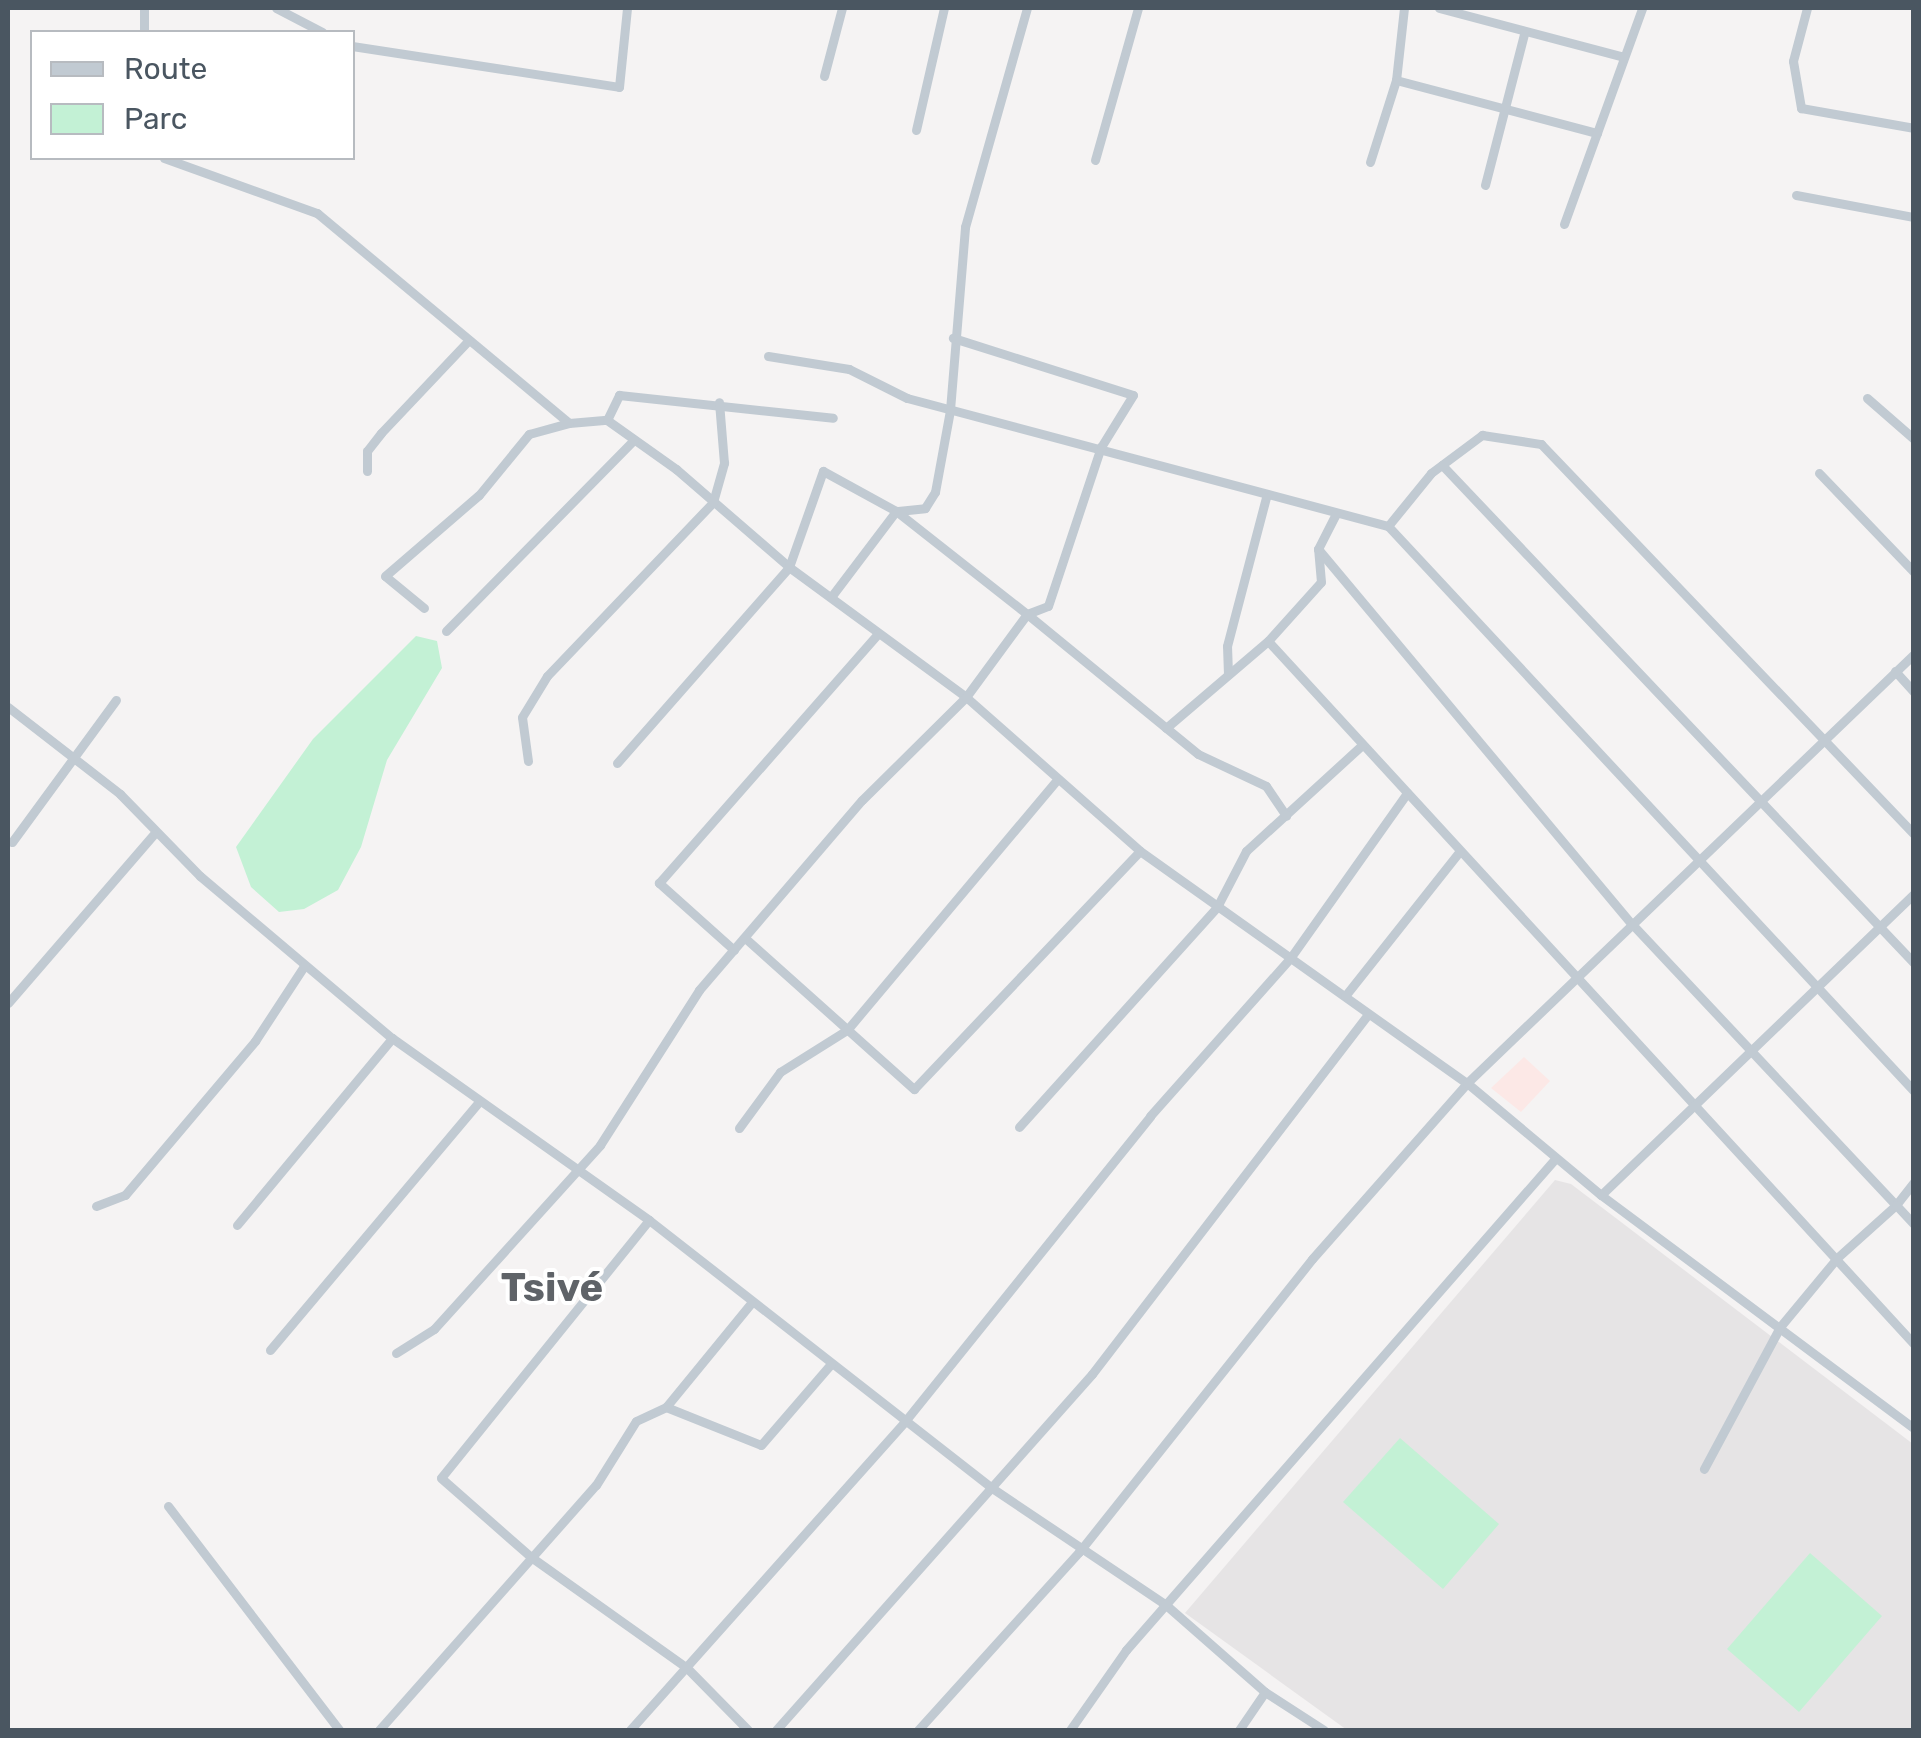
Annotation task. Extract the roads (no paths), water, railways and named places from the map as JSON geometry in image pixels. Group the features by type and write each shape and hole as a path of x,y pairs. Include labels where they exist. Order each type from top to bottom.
{"street":[{"path":"276,8 318,30"},
{"path":"355,46 619,87 627,8"},
{"path":"824,76 842,8"},
{"path":"916,130 944,8"},
{"path":"832,597 896,511 931,502 950,410 965,226 1027,8"},
{"path":"1095,160 1138,8"},
{"path":"1370,162 1396,80 1404,8"},
{"path":"1439,8 1524,34 1624,57"},
{"path":"1564,224 1642,8"},
{"path":"1807,8 1794,62 1801,108 1914,128"},
{"path":"1485,186 1524,34"},
{"path":"1396,80 1597,133"},
{"path":"170,160 317,213 568,422"},
{"path":"1796,195 1914,217"},
{"path":"396,1353 434,1329 571,1169 600,1145 699,990 862,800 966,697 1027,614 1048,606 1101,447 1134,400 1129,392 953,338"},
{"path":"366,472 367,451 469,340"},
{"path":"768,356 849,369 950,410 1101,447 1266,498 1388,526 1914,1090"},
{"path":"607,420 619,394 719,402 832,418"},
{"path":"1868,398 1914,439"},
{"path":"528,762 522,717 547,676 712,502 724,462 719,402"},
{"path":"424,608 385,576 479,495 529,434 568,422 607,420 789,567 966,697 1055,782 1140,851 1345,996 1367,1016 1466,1082 1601,1195 1914,1428"},
{"path":"1388,526 1442,465 1482,435 1541,444 1914,834"},
{"path":"446,631 634,440"},
{"path":"1442,465 1914,962"},
{"path":"617,763 789,567 823,471 896,511 1198,754 1266,786 1286,816"},
{"path":"1819,473 1914,572"},
{"path":"1228,674 1227,646 1266,498"},
{"path":"1166,728 1268,641 1321,582 1318,549 1335,515"},
{"path":"1318,549 1631,924 1914,1224"},
{"path":"734,950 659,884 878,634"},
{"path":"1268,641 1914,1344"},
{"path":"918,1730 1079,1552 1312,1259 1466,1082 1914,654"},
{"path":"1895,671 1914,692"},
{"path":"12,842 116,700"},
{"path":"8,707 69,761 120,794 154,834 392,1038 571,1169 649,1220 989,1486 1079,1552 1166,1604 1265,1692 1324,1730"},
{"path":"1020,1127 1217,907 1246,851 1362,745"},
{"path":"739,1128 780,1072 847,1030 1055,782"},
{"path":"630,1730 906,1420 1150,1116 1291,957 1407,793"},
{"path":"8,1004 154,834"},
{"path":"745,938 914,1089 1140,851"},
{"path":"1345,996 1459,852"},
{"path":"1601,1195 1693,1100 1914,894"},
{"path":"96,1206 125,1195 255,1041 304,966"},
{"path":"776,1730 1092,1374 1367,1016"},
{"path":"237,1224 392,1038"},
{"path":"270,1350 478,1103"},
{"path":"1070,1730 1166,1604 1556,1159"},
{"path":"1704,1470 1780,1327 1837,1258 1896,1205 1914,1182"},
{"path":"649,1220 441,1478 531,1556 686,1667 748,1730"},
{"path":"379,1730 596,1485 636,1421 666,1407 752,1304"},
{"path":"666,1407 761,1445 830,1365"},
{"path":"168,1506 339,1730"},
{"path":"1239,1730 1265,1692"}],"district":[{"name":"Tsivé","path":"552,1288"}]}
